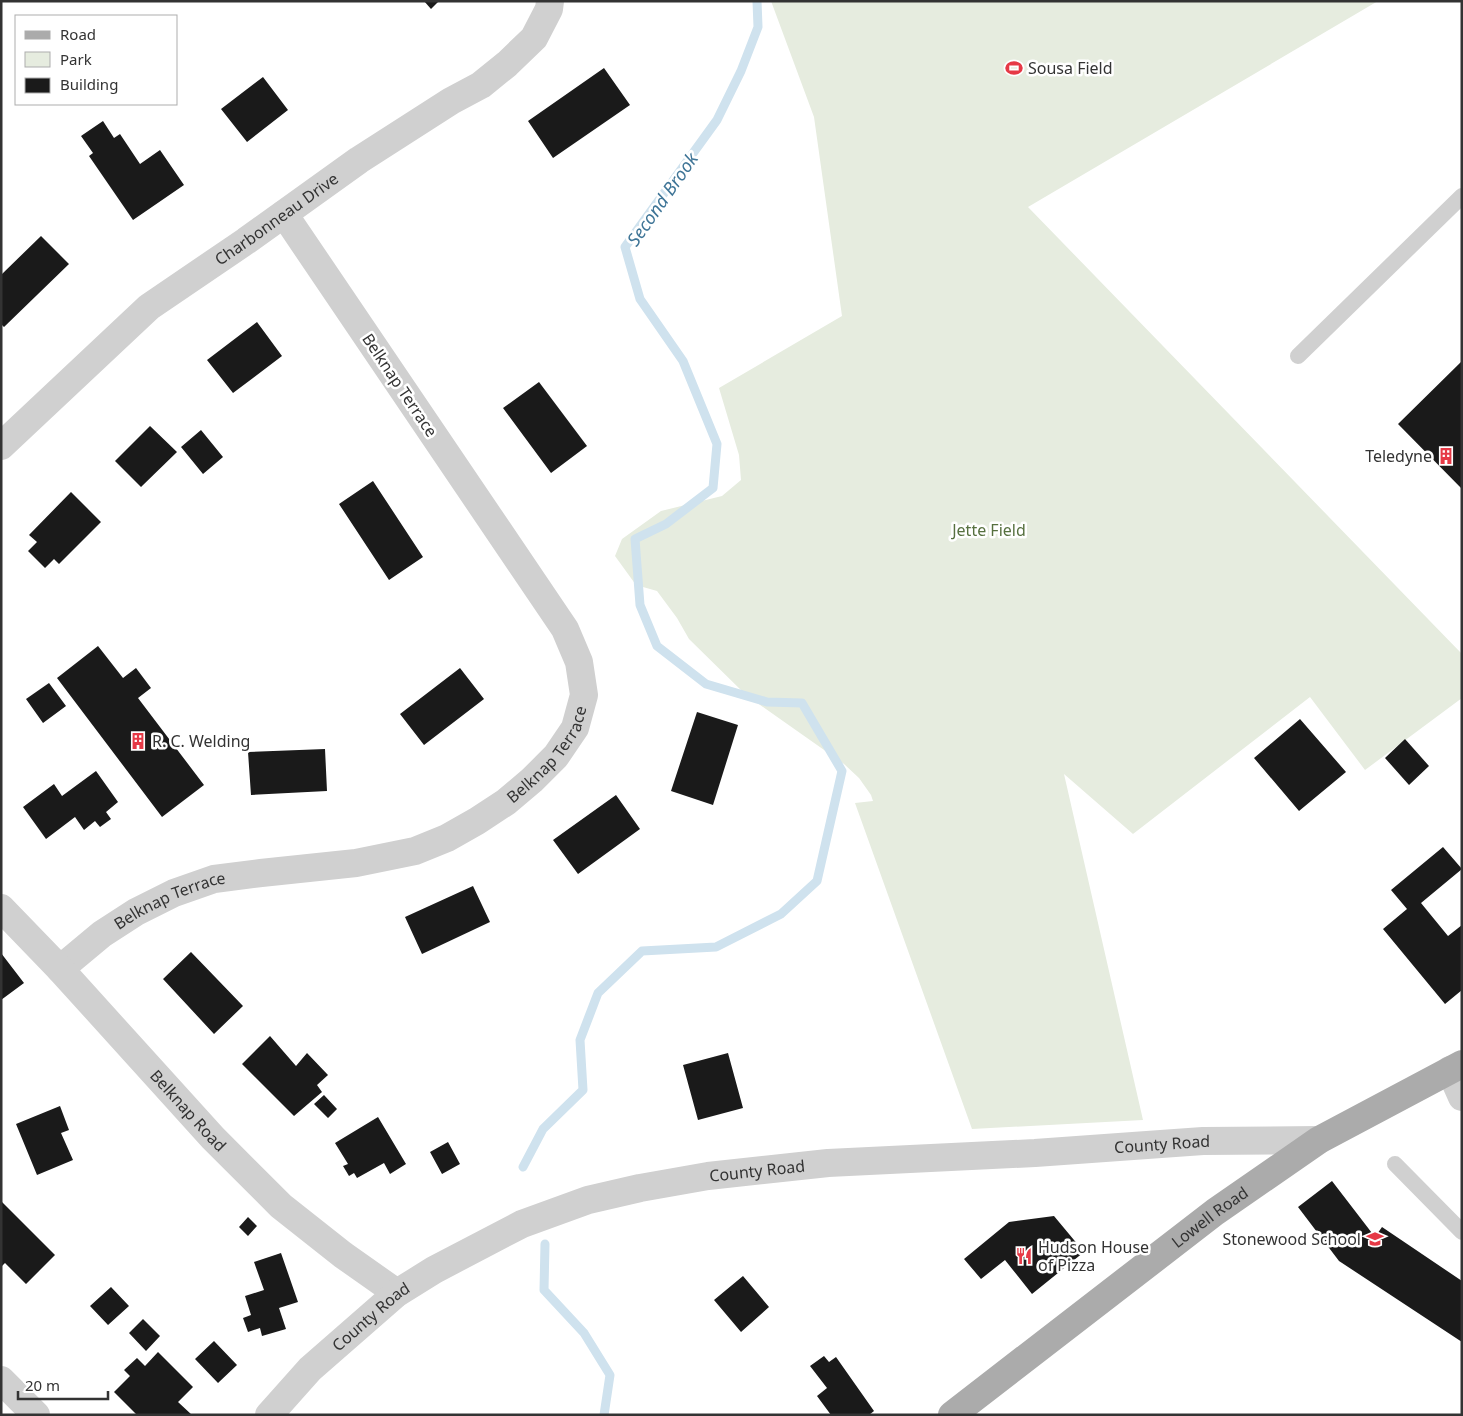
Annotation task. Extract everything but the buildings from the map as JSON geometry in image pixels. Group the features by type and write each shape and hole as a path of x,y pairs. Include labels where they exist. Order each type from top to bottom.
{"main road":[{"name":"Lowell Road","path":"952,1415 1215,1212 1318,1140 1456,1067"}],"street":[{"name":"Charbonneau Drive","path":"1,446 149,307 359,160 451,101 481,85 507,64 534,38 549,9 550,1"},
{"name":"Belknap Terrace","path":"60,969 102,934 136,912 174,893 214,880 356,863 415,851 447,838 506,802 532,780 556,756 575,728 584,695 579,662 565,629 284,214"},
{"name":"Belknap Road","path":"1,908 60,969 213,1138 281,1206 343,1255 397,1293"},
{"path":"1456,1067 1462,1097"},
{"name":"County Road","path":"269,1415 310,1368 397,1293 434,1270 522,1224 588,1200 640,1188 708,1176 828,1163 1036,1153 1203,1141 1318,1140"},
{"path":"1,1380 36,1415"}],"lane":[{"path":"1298,356 1462,196"},
{"path":"1395,1164 1462,1232"}],"green space":[{"name":"Jette Field","path":"771,1 1378,1 1028,207 1462,654 1462,698 1365,770 1310,697 1133,834 1064,774 1143,1120 972,1129 855,803 873,801 871,795 859,778 844,764 746,695 689,639 677,618 657,591 636,585 615,556 622,539 661,511 722,496 741,480 739,455 719,388 842,316 814,117"}],"waterway":[{"name":"Second Brook","path":"523,1167 543,1129 583,1090 580,1040 598,993 642,951 716,947 781,914 817,881 842,771 802,703 767,702 706,684 657,646 640,605 635,539 666,524 713,488 717,444 683,361 640,299 625,247 717,120 741,71 758,27 757,1"},
{"name":"Second Brook","path":"545,1244 544,1290 584,1333 610,1375 604,1415"}],"place":[{"name":"Sousa Field","path":"1014,68"},
{"name":"Teledyne","path":"1446,456"},
{"name":"R. C. Welding","path":"138,741"},
{"name":"Stonewood School","path":"1375,1239"},
{"name":"Hudson House of Pizza","path":"1024,1256"}]}
